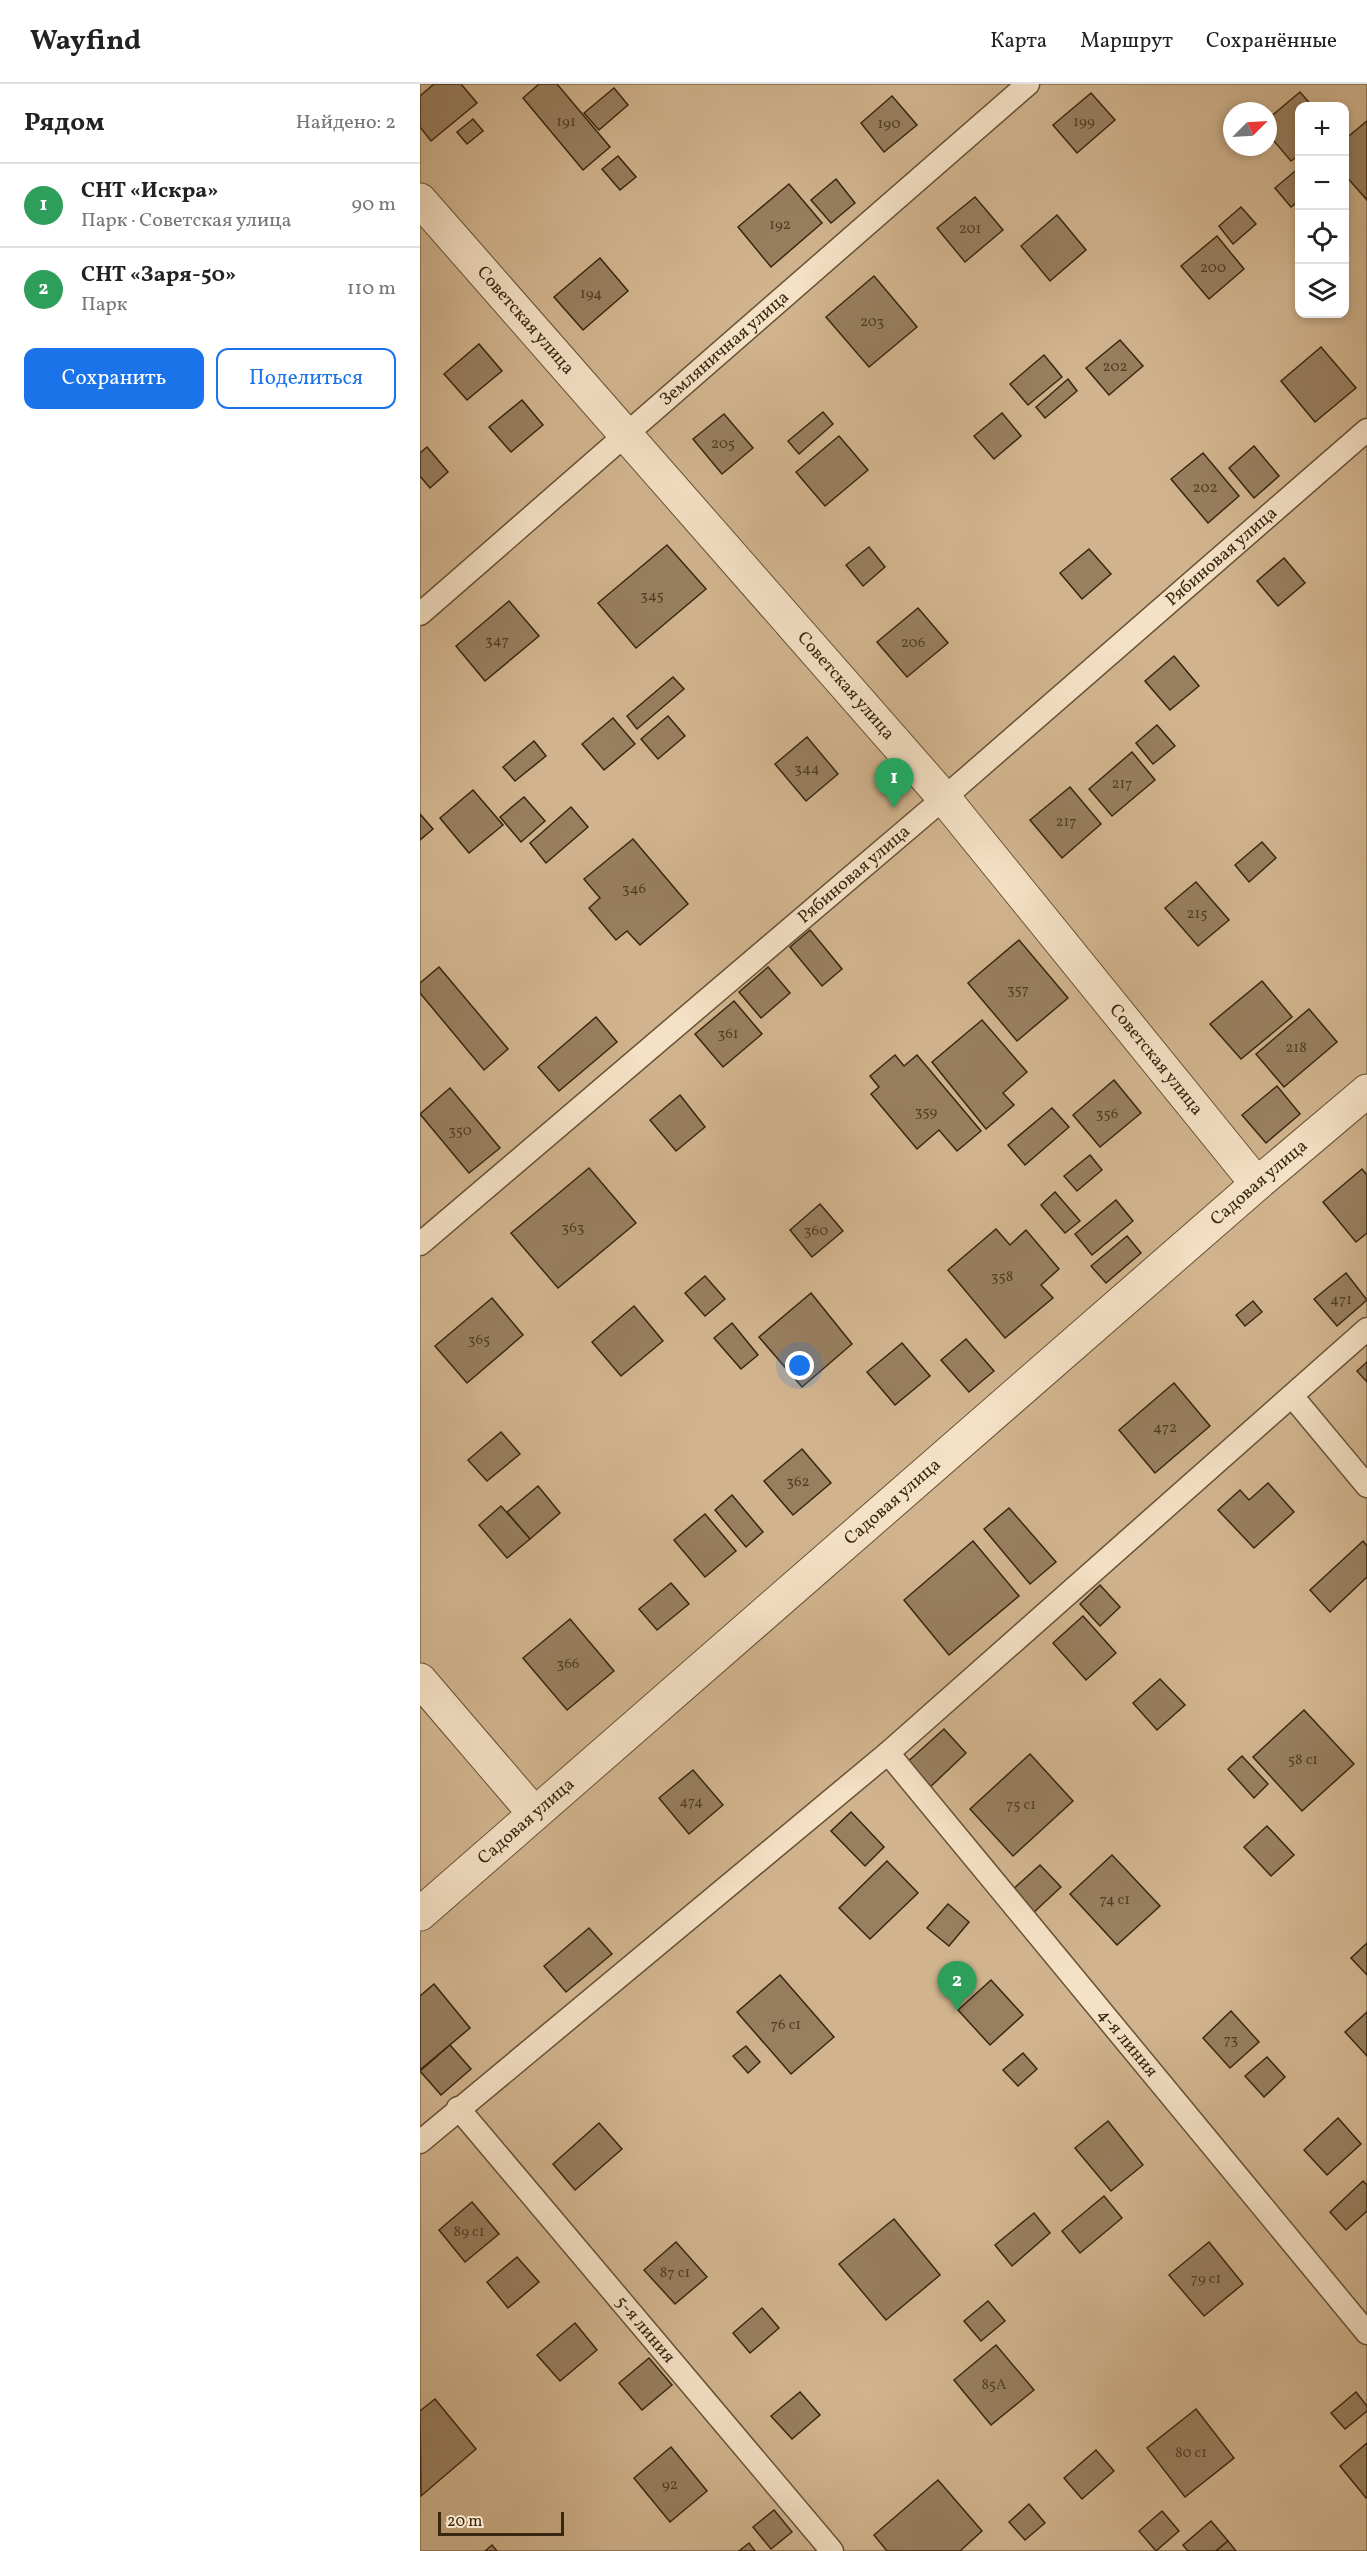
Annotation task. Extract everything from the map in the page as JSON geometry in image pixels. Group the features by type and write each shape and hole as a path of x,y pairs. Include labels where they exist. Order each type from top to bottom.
{"street":[{"name":"Советская улица","path":"420,200 944,798 1257,1184"},
{"name":"Садовая улица","path":"420,1914 1257,1184 1367,1091"},
{"path":"420,1680 534,1814"}],"lane":[{"name":"Земляничная улица","path":"420,614 1028,84"},
{"name":"Рябиновая улица","path":"420,1244 944,798 1367,430"},
{"path":"420,2142 458,2108 888,1753 1367,1329"},
{"path":"1292,1396 1367,1486"},
{"name":"4-я линия","path":"888,1753 1367,2333"},
{"name":"5-я линия","path":"458,2108 832,2551"}],"shaded area":[{"path":"420,84 1367,84 1367,2551 420,2551"}],"building":[{"path":"434,84 461,84 477,103 431,141 420,127 420,96"},
{"path":"539,84 557,84 610,147 583,170 523,98"},
{"path":"614,88 628,105 599,130 584,113"},
{"path":"1300,92 1309,102 1295,102 1295,158 1291,161 1277,145 1277,111"},
{"path":"1091,93 1115,120 1077,153 1053,125"},
{"path":"892,96 917,125 884,152 861,123"},
{"path":"473,119 483,131 467,144 457,132"},
{"path":"1367,121 1367,200 1349,180 1349,136"},
{"path":"618,156 636,177 620,190 602,169"},
{"path":"1295,171 1295,204 1291,207 1275,188"},
{"path":"836,179 855,203 831,223 811,200"},
{"path":"789,184 822,223 771,267 738,227"},
{"path":"975,197 1003,230 965,262 937,228"},
{"path":"1241,207 1256,224 1233,244 1219,226"},
{"path":"1057,215 1086,250 1050,281 1021,246"},
{"path":"1217,236 1244,269 1209,299 1181,266"},
{"path":"600,258 628,291 583,330 554,297"},
{"path":"874,276 917,327 869,367 826,317"},
{"path":"1120,340 1143,366 1109,395 1086,368"},
{"path":"479,344 502,371 467,400 444,374"},
{"path":"1321,347 1356,388 1315,422 1281,381"},
{"path":"1044,355 1062,377 1028,405 1010,384"},
{"path":"1068,379 1077,391 1045,418 1036,407"},
{"path":"522,400 543,425 511,452 489,427"},
{"path":"823,412 833,424 799,454 788,441"},
{"path":"1002,413 1021,436 994,459 974,436"},
{"path":"724,414 753,448 722,474 693,439"},
{"path":"839,436 868,470 825,506 796,472"},
{"path":"1254,446 1279,476 1254,498 1229,468"},
{"path":"427,447 448,472 430,488 420,476 420,453"},
{"path":"1203,453 1239,496 1208,523 1171,479"},
{"path":"667,545 706,589 636,648 598,603"},
{"path":"869,547 885,567 863,586 846,565"},
{"path":"1089,549 1111,574 1082,599 1060,573"},
{"path":"1284,558 1305,583 1278,606 1257,581"},
{"path":"509,601 539,636 485,681 456,646"},
{"path":"918,608 948,643 907,677 877,642"},
{"path":"1174,656 1199,686 1170,710 1145,681"},
{"path":"673,677 684,689 637,729 627,716"},
{"path":"668,716 685,736 658,759 641,739"},
{"path":"613,718 635,744 604,770 582,744"},
{"path":"1157,725 1175,746 1153,764 1136,743"},
{"path":"807,737 838,774 806,801 775,764"},
{"path":"534,741 546,756 515,781 503,767"},
{"path":"1132,752 1155,780 1112,816 1089,789"},
{"path":"1070,787 1101,824 1062,858 1030,820"},
{"path":"473,790 503,825 469,853 440,818"},
{"path":"524,797 545,821 521,842 500,817"},
{"path":"571,807 588,827 546,863 530,843"},
{"path":"420,814 433,829 420,840"},
{"path":"633,839 688,904 640,945 627,931 616,940 589,908 600,898 584,879"},
{"path":"1262,842 1276,858 1249,882 1235,865"},
{"path":"1196,882 1229,920 1198,946 1165,908"},
{"path":"810,930 842,969 822,986 790,947"},
{"path":"1019,940 1068,998 1017,1041 968,983"},
{"path":"439,967 508,1049 484,1070 420,993 420,983"},
{"path":"768,967 790,993 761,1018 739,992"},
{"path":"1262,981 1292,1017 1241,1059 1210,1024"},
{"path":"734,1001 762,1034 723,1067 695,1034"},
{"path":"1309,1009 1337,1042 1284,1087 1256,1054"},
{"path":"596,1017 617,1042 559,1091 538,1067"},
{"path":"982,1020 1027,1072 1003,1093 1014,1105 986,1129 932,1062"},
{"path":"895,1055 904,1066 917,1055 981,1131 957,1151 939,1130 917,1149 871,1094 879,1087 870,1076"},
{"path":"1114,1080 1141,1113 1100,1147 1073,1115"},
{"path":"1277,1086 1300,1114 1266,1143 1242,1115"},
{"path":"450,1088 500,1148 469,1173 420,1114"},
{"path":"680,1095 705,1127 676,1151 650,1120"},
{"path":"1052,1108 1069,1127 1025,1165 1008,1145"},
{"path":"1090,1155 1102,1170 1077,1191 1064,1176"},
{"path":"589,1168 636,1223 558,1288 511,1233"},
{"path":"1362,1169 1367,1175 1367,1233 1356,1242 1323,1202"},
{"path":"1055,1192 1080,1221 1065,1233 1041,1205"},
{"path":"1116,1200 1133,1221 1092,1255 1075,1234"},
{"path":"820,1204 843,1231 812,1257 790,1230"},
{"path":"996,1229 1010,1245 1026,1230 1059,1269 1041,1285 1053,1298 1005,1338 948,1270"},
{"path":"1127,1236 1141,1253 1106,1283 1091,1266"},
{"path":"1346,1273 1367,1300 1337,1326 1314,1299"},
{"path":"705,1276 725,1299 705,1316 685,1293"},
{"path":"811,1293 852,1344 802,1387 759,1337"},
{"path":"492,1298 523,1335 467,1383 435,1346"},
{"path":"1253,1301 1262,1312 1245,1326 1236,1315"},
{"path":"634,1306 663,1341 621,1376 592,1342"},
{"path":"732,1323 758,1355 741,1369 714,1338"},
{"path":"966,1339 994,1371 969,1392 941,1360"},
{"path":"902,1343 930,1376 895,1405 867,1372"},
{"path":"1367,1362 1367,1382 1357,1371"},
{"path":"1174,1383 1210,1426 1155,1473 1119,1430"},
{"path":"501,1432 520,1454 487,1481 468,1460"},
{"path":"802,1449 831,1483 793,1515 764,1481"},
{"path":"1268,1483 1294,1512 1254,1548 1218,1510 1240,1490 1249,1500"},
{"path":"538,1486 560,1513 530,1539 507,1512"},
{"path":"732,1495 763,1532 746,1547 715,1510"},
{"path":"501,1506 530,1539 507,1558 479,1525"},
{"path":"1009,1508 1056,1562 1030,1584 984,1529"},
{"path":"705,1514 736,1551 705,1577 674,1540"},
{"path":"973,1541 1019,1596 949,1655 904,1600"},
{"path":"1363,1541 1367,1546 1367,1577 1330,1612 1310,1590"},
{"path":"671,1583 689,1604 657,1630 639,1609"},
{"path":"1100,1585 1120,1607 1100,1626 1080,1604"},
{"path":"1083,1616 1116,1653 1086,1680 1053,1643"},
{"path":"570,1619 614,1671 567,1710 523,1658"},
{"path":"1160,1679 1185,1705 1157,1730 1133,1703"},
{"path":"1304,1710 1354,1764 1302,1811 1253,1757"},
{"path":"944,1729 966,1753 927,1790 904,1765"},
{"path":"1030,1754 1073,1801 1013,1856 970,1809"},
{"path":"1242,1756 1268,1784 1254,1798 1228,1769"},
{"path":"693,1770 723,1805 689,1834 659,1798"},
{"path":"851,1812 884,1847 865,1866 831,1831"},
{"path":"1267,1826 1294,1855 1271,1876 1244,1847"},
{"path":"1112,1855 1160,1906 1117,1945 1070,1894"},
{"path":"887,1861 918,1893 870,1939 839,1908"},
{"path":"1040,1865 1061,1887 1032,1914 1011,1891"},
{"path":"948,1904 969,1922 949,1946 927,1928"},
{"path":"589,1928 612,1954 566,1992 544,1966"},
{"path":"1367,1943 1367,1975 1351,1958"},
{"path":"780,1975 834,2037 791,2074 737,2012"},
{"path":"991,1980 1023,2015 990,2045 958,2010"},
{"path":"434,1984 470,2028 420,2070 420,1996"},
{"path":"1231,2011 1259,2042 1230,2068 1203,2038"},
{"path":"1367,2012 1367,2056 1345,2032"},
{"path":"450,2045 471,2069 441,2095 420,2071"},
{"path":"746,2046 760,2062 748,2073 733,2056"},
{"path":"1023,2053 1037,2069 1018,2086 1003,2070"},
{"path":"1267,2057 1285,2077 1264,2097 1245,2076"},
{"path":"1338,2118 1361,2144 1327,2175 1304,2150"},
{"path":"1108,2121 1143,2165 1111,2191 1075,2148"},
{"path":"599,2123 622,2149 575,2190 553,2164"},
{"path":"1363,2181 1367,2185 1367,2211 1346,2230 1330,2212"},
{"path":"1104,2196 1122,2218 1080,2253 1062,2231"},
{"path":"472,2202 499,2234 465,2262 439,2230"},
{"path":"1034,2213 1050,2233 1012,2266 995,2245"},
{"path":"894,2219 940,2275 886,2320 839,2264"},
{"path":"676,2242 707,2277 675,2304 644,2270"},
{"path":"1209,2242 1243,2284 1204,2316 1169,2275"},
{"path":"517,2257 539,2282 508,2308 487,2282"},
{"path":"988,2301 1005,2321 981,2341 964,2321"},
{"path":"762,2308 779,2328 750,2353 733,2333"},
{"path":"575,2323 597,2350 560,2381 537,2355"},
{"path":"996,2345 1034,2390 991,2425 954,2380"},
{"path":"649,2358 672,2385 642,2410 619,2383"},
{"path":"800,2392 820,2415 792,2439 771,2416"},
{"path":"1356,2392 1367,2406 1367,2411 1345,2429 1331,2413"},
{"path":"435,2399 476,2449 421,2496 420,2411"},
{"path":"1196,2409 1234,2458 1185,2497 1147,2448"},
{"path":"1367,2443 1367,2497 1366,2498 1340,2466"},
{"path":"671,2447 707,2491 670,2522 634,2478"},
{"path":"1096,2450 1114,2471 1082,2499 1064,2478"},
{"path":"938,2480 982,2531 960,2551 887,2551 874,2535"},
{"path":"1029,2504 1045,2523 1025,2540 1009,2522"},
{"path":"774,2510 792,2532 771,2549 753,2527"},
{"path":"1162,2511 1179,2531 1156,2551 1139,2531"},
{"path":"1211,2521 1228,2541 1216,2551 1188,2551 1183,2545"},
{"path":"1228,2541 1236,2551 1216,2551"},
{"path":"749,2543 755,2551 739,2551"},
{"path":"492,2545 497,2551 485,2551"}],"place":[{"name":"СНТ «Искра»","path":"894,808"},
{"name":"СНТ «Заря-50»","path":"957,2011"}]}
